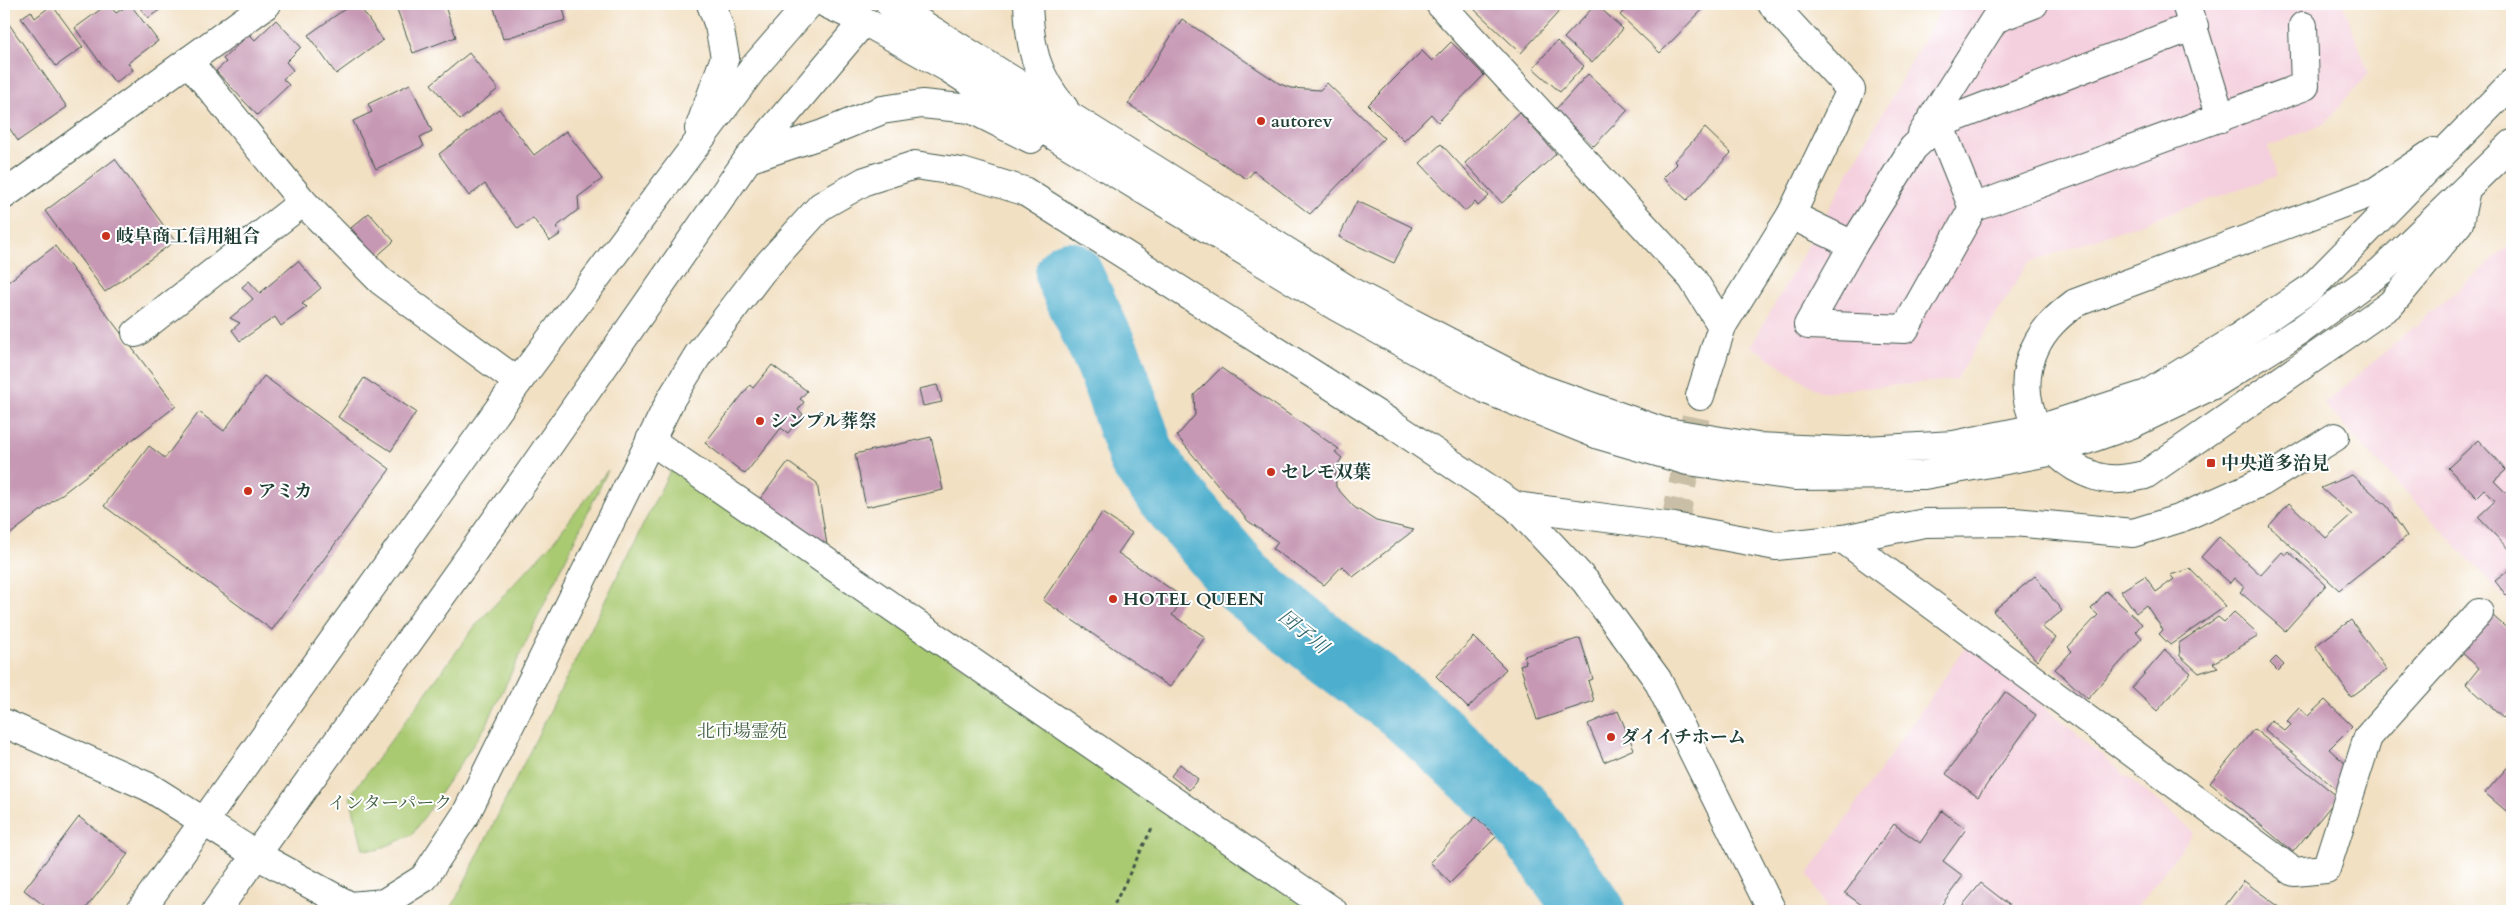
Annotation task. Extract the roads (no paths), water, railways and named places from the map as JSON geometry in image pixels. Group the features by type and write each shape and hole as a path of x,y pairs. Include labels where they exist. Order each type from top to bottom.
{"main road":[{"path":"4,195 267,4"},
{"path":"690,154 725,57 719,26 711,4"},
{"path":"140,911 518,382 756,66 809,4"},
{"path":"827,4 872,12 948,68 1067,130 1350,291 1536,386 1662,431 1757,448 1848,451 1954,445 2038,428 2147,394 2227,345 2311,288 2512,82"},
{"path":"890,4 1067,130 1337,307 1486,390 1599,434 1688,461 1794,476 1924,476 2055,452 2132,424 2214,384 2301,330 2381,271 2512,144"},
{"path":"1028,4 1029,32 1035,62 1067,130"},
{"path":"1440,4 1692,278 1722,326"},
{"path":"1700,396 1722,326 1791,214 1851,90 1772,4"},
{"path":"2034,4 1995,19 1853,245 1808,325 1905,329 1974,208 2304,86 2303,26"},
{"path":"216,911 255,854 534,468 748,159 872,12"},
{"path":"1913,148 1939,124 2190,15 2221,118"},
{"path":"188,61 303,202 381,281 518,382"},
{"path":"748,159 823,134 882,110 922,104 971,109 1036,142 1067,130"},
{"path":"1939,124 1974,208"},
{"path":"2466,189 2459,223 2391,304 2144,475 2123,480 2093,476 2065,462 2043,440 2030,411 2027,379 2034,349 2050,322 2075,303 2376,191 2413,168 2471,124"},
{"path":"4,723 149,787 255,854 350,906 390,909 424,878 466,814 650,440 671,399 698,355 762,271 821,206 865,181 915,165 962,172 1024,191 1395,426 1515,506 1585,581 1656,679 1772,911"},
{"path":"136,334 303,202"},
{"path":"1791,214 1853,245"},
{"path":"1515,506 1674,527 1776,546 1843,539 1925,522 2014,522 2133,533 2181,518 2262,482 2335,437"},
{"path":"650,440 1333,911"},
{"path":"1843,539 2294,872 2326,869 2368,737 2479,613"}],"waterway":[{"name":"団子川","path":"1069,275 1110,363 1142,457 1178,505 1245,583 1327,650 1403,706 1520,813 1591,911"}],"tunnel":[{"path":"1674,527 1700,396"}],"place":[{"name":"autorev","path":"1261,121"},
{"name":"岐阜商工信用組合","path":"106,236"},
{"name":"シンプル葬祭","path":"760,421"},
{"name":"中央道多治見","path":"2211,463"},
{"name":"セレモ双葉","path":"1271,472"},
{"name":"アミカ","path":"248,491"},
{"name":"HOTEL QUEEN","path":"1113,599"},
{"name":"ダイイチホーム","path":"1611,737"}],"park label":[{"name":"北市場霊苑","path":"742,731"},
{"name":"インターパーク","path":"390,803"}]}
